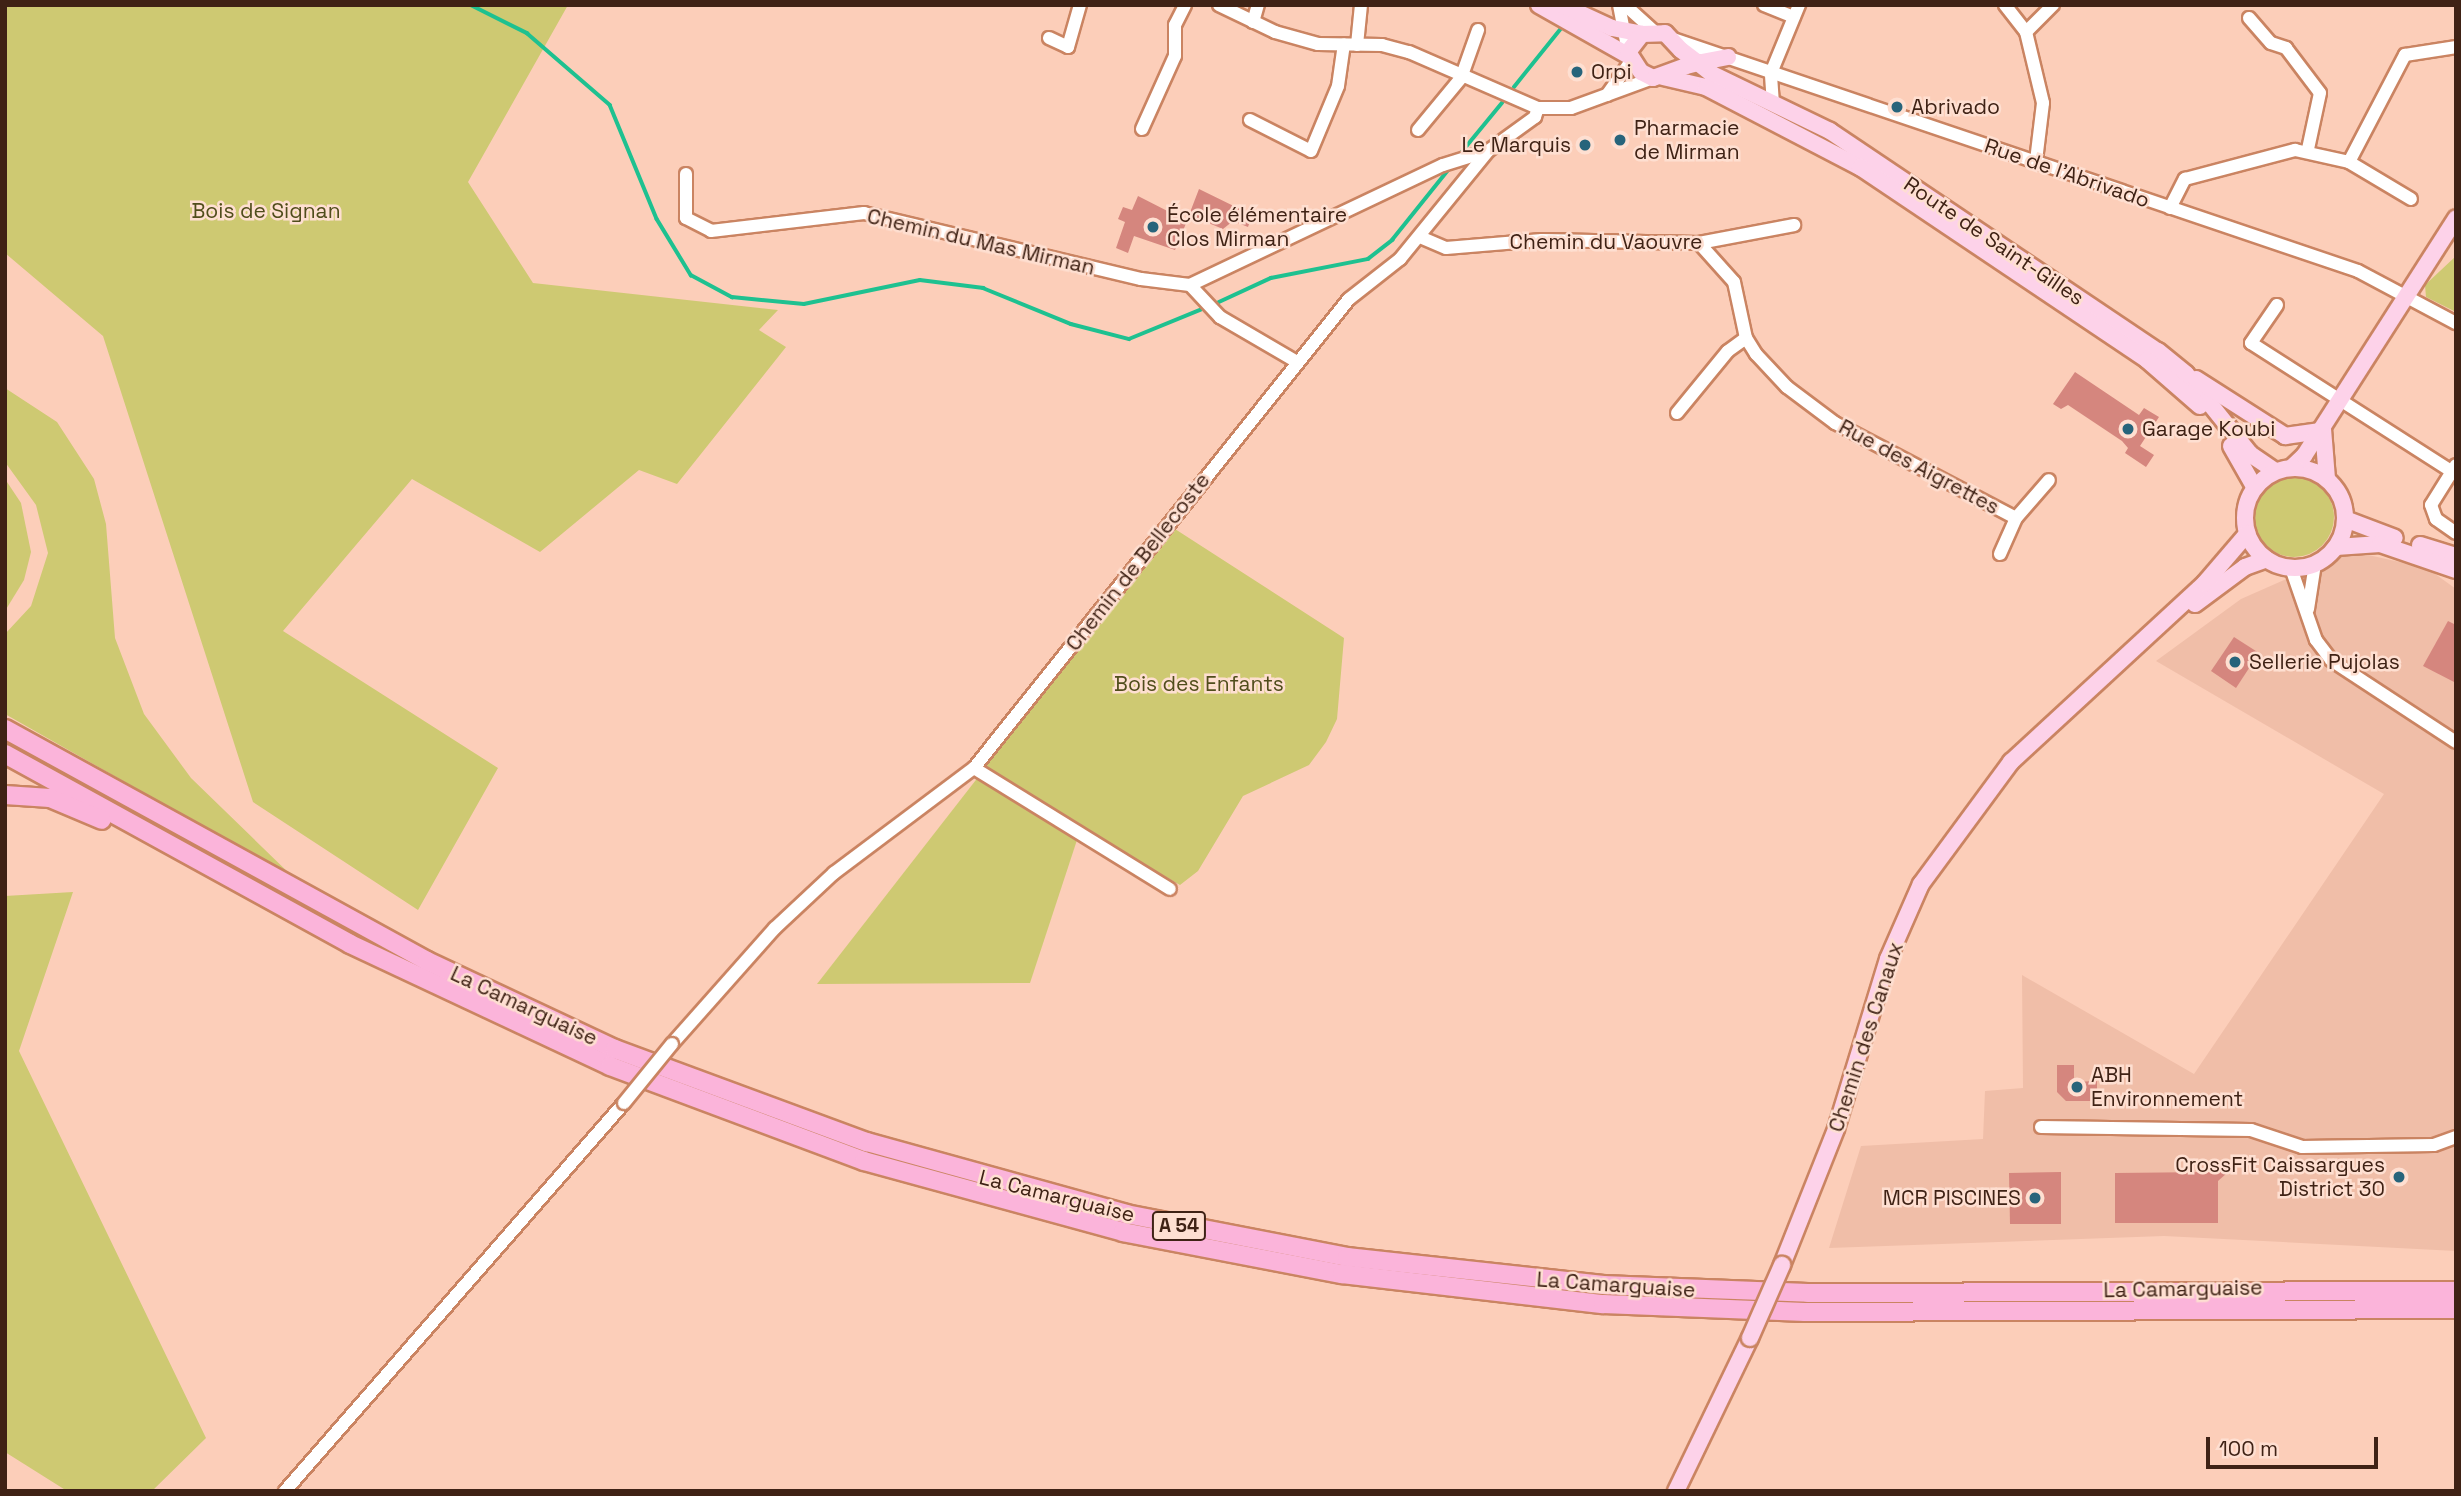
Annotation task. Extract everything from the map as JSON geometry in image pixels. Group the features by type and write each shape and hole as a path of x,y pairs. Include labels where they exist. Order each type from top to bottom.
{"highway":[{"name":"La Camarguaise","path":"5,729 486,990 615,1049 867,1142 1076,1202 1347,1257 1501,1276 1707,1291 2456,1291"},
{"name":"La Camarguaise","path":"5,754 310,922 610,1066 800,1139 1031,1210 1256,1260 1498,1295 1705,1309 2456,1309"},
{"path":"5,795 50,798 86,812 310,922"},
{"path":"390,933 486,990"}],"main road":[{"path":"1539,5 1662,76"},
{"path":"1562,5 1624,30 1648,33 1630,57"},
{"name":"Route de Saint-Gilles","path":"1648,33 1677,44 1698,62 1773,104 1830,131 1897,175 2186,374 2250,454 2283,470"},
{"path":"1662,76 1677,44"},
{"path":"1662,76 1698,62 1728,57"},
{"name":"Route de Saint-Gilles","path":"1662,76 1706,87 1849,160 2039,285 2188,393 2242,460 2255,488"},
{"path":"2322,427 2321,447 2327,479 2340,497 2345,519 2336,547 2315,564 2291,568 2267,559 2247,534 2247,502 2255,488 2283,470 2322,427 2335,399 2407,297 2456,218"},
{"path":"2186,374 2285,436 2322,427"},
{"path":"2283,470 2327,479"},
{"path":"2345,519 2365,530 2456,556"},
{"name":"Chemin des Canaux","path":"1676,1491 1782,1265 1836,1129 1888,959 1922,884 2011,762 2238,550 2247,534"},
{"path":"2336,547 2380,544 2456,570"},
{"name":"Chemin des Canaux","path":"2142,642 2245,568 2267,559"}],"street":[{"path":"1049,37 1068,47 1080,5"},
{"path":"1142,129 1175,55 1175,25 1185,5"},
{"path":"1219,5 1253,22 1318,44 1409,52 1461,78 1538,108 1601,99 1662,76"},
{"path":"1253,22 1258,5"},
{"path":"1251,120 1311,151 1338,86 1361,5"},
{"path":"1601,99 1630,57 1619,5"},
{"path":"1625,5 1648,33"},
{"path":"1764,5 1797,11 1771,73 1773,104"},
{"path":"2005,5 2026,32 2043,103 2036,161"},
{"path":"2026,32 2053,5"},
{"path":"2249,18 2271,43 2286,48 2320,93 2308,149"},
{"path":"1419,130 1461,78 1478,30"},
{"name":"Rue de l'Abrivado","path":"1677,44 1728,57 2358,271 2456,323"},
{"path":"2349,162 2405,55 2456,47"},
{"name":"Chemin de Bellecoste","path":"285,1491 775,928 834,873 974,768 1349,299 1420,237 1488,151 1535,117 1538,108"},
{"path":"2170,208 2185,179 2308,149 2349,162 2411,199"},
{"path":"1297,362 1220,317 1190,285 1464,155 1488,151"},
{"name":"Chemin du Mas Mirman","path":"686,174 686,218 711,231 864,214 1141,279 1190,285"},
{"name":"Chemin du Vaouvre","path":"1420,237 1446,248 1542,240 1699,243 1794,225"},
{"name":"Rue des Aigrettes","path":"1699,243 1734,282 1746,338 1787,387 1835,423 2016,518 2049,480"},
{"path":"2277,305 2251,343 2335,399 2453,468 2431,505 2436,519 2456,533"},
{"path":"1677,413 1728,351 1746,338"},
{"path":"2000,554 2016,518"},
{"path":"2308,620 2315,564"},
{"path":"2291,568 2308,620 2330,660 2456,742"},
{"path":"974,768 1170,889"},
{"path":"2041,1127 2251,1130 2302,1147 2434,1145 2456,1137"}],"shaded area":[{"path":"2350,551 2427,568 2456,589 2456,1251 2164,1236 1829,1248 1861,1146 1983,1139 1985,1091 2023,1088 2022,975 2194,1074 2384,794 2156,661 2241,599"}],"green space":[{"name":"Bois de Signan","path":"5,5 568,5 468,182 533,283 778,310 759,330 786,347 677,484 639,470 540,552 412,479 283,631 498,768 418,910 253,802 103,336 5,253"},
{"path":"2456,256 2456,312 2426,297 2425,285"},
{"path":"5,388 57,422 94,479 106,524 115,638 144,714 191,778 294,878 5,714 5,634 31,606 48,553 36,505 5,462"},
{"path":"2294,477 2309,480 2322,489 2331,502 2334,517 2331,532 2322,545 2309,554 2294,557 2279,554 2266,545 2257,532 2254,517 2257,502 2266,489 2279,480"},
{"path":"5,479 21,503 31,552 24,580 5,611"},
{"name":"Bois des Enfants","path":"1175,529 1344,638 1337,719 1326,742 1309,765 1243,796 1198,871 1180,885 981,770 1166,532"},
{"path":"979,776 1077,840 1030,983 817,984"},
{"path":"73,892 19,1051 206,1438 152,1491 67,1491 5,1452 5,896"}],"building":[{"path":"1199,189 1252,215 1248,227 1233,221 1223,229 1189,215"},
{"name":"École élémentaire Clos Mirman","path":"1138,196 1187,221 1175,250 1134,236 1128,253 1116,248 1125,222 1118,219 1123,207 1132,210"},
{"name":"Garage Koubi","path":"2075,372 2139,415 2144,408 2159,417 2140,446 2154,455 2146,467 2125,453 2128,448 2122,441 2068,405 2061,409 2053,404"},
{"path":"2448,621 2456,625 2456,683 2423,666"},
{"name":"Sellerie Pujolas","path":"2234,637 2259,653 2236,688 2211,671"},
{"name":"ABH Environnement","path":"2057,1065 2074,1065 2074,1082 2097,1081 2097,1101 2066,1101 2057,1092"},
{"path":"2218,1164 2227,1173 2218,1181 2218,1223 2115,1223 2115,1173 2209,1172"},
{"name":"MCR PISCINES","path":"2061,1172 2061,1224 2010,1224 2009,1173"}],"waterway":[{"path":"471,5 527,33 610,105 657,219 691,275 732,297 804,304 920,280 983,288 1071,324 1129,339 1200,310"},
{"path":"1514,87 1563,26"},
{"path":"1460,154 1502,103"},
{"path":"1219,302 1271,278 1368,259 1392,240 1449,169"}],"place":[{"name":"Orpi","path":"1577,72"},
{"name":"Abrivado","path":"1897,107"},
{"name":"Pharmacie de Mirman","path":"1620,140"},
{"name":"Le Marquis","path":"1585,145"},
{"name":"École élémentaire Clos Mirman","path":"1153,227"},
{"name":"Garage Koubi","path":"2128,429"},
{"name":"Sellerie Pujolas","path":"2235,662"},
{"name":"ABH Environnement","path":"2077,1087"},
{"name":"CrossFit Caissargues District 30","path":"2399,1177"},
{"name":"MCR PISCINES","path":"2035,1198"}]}
